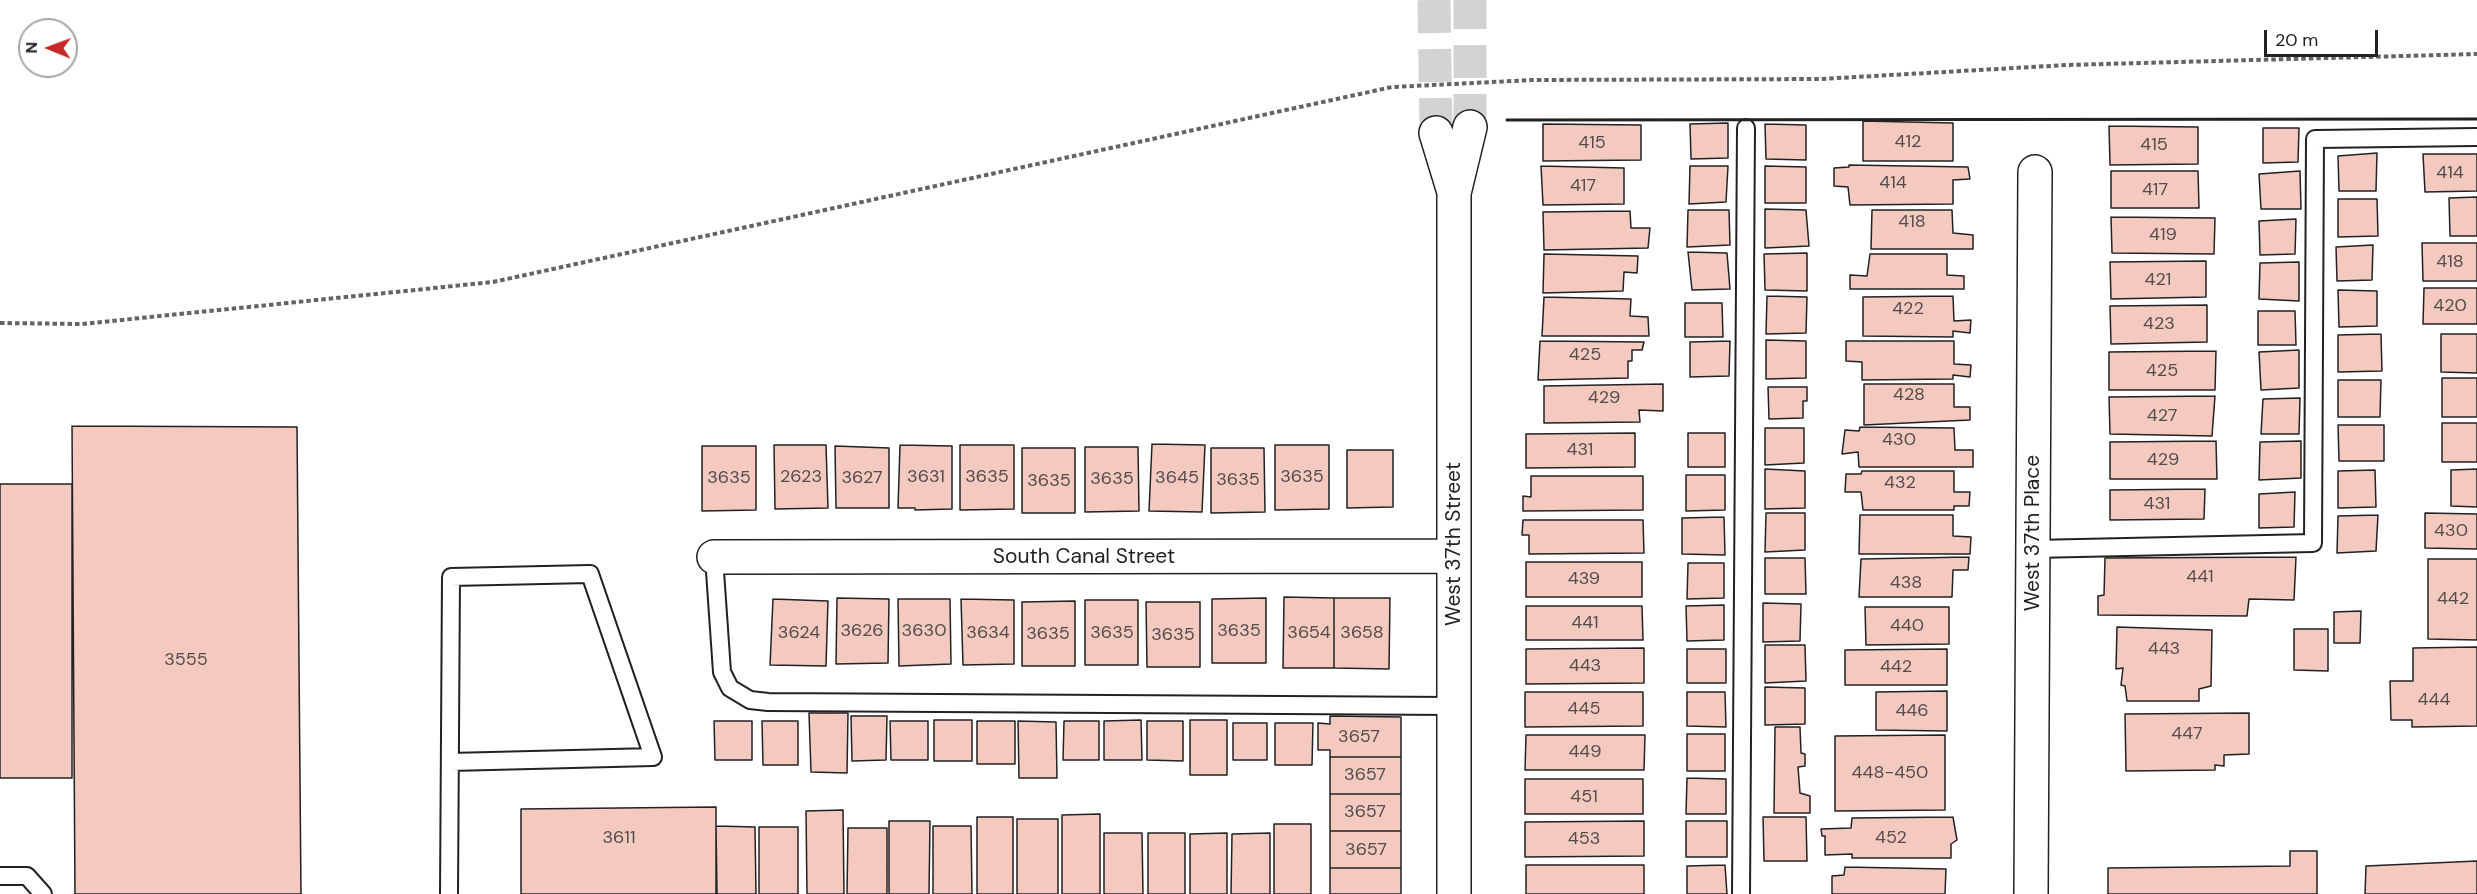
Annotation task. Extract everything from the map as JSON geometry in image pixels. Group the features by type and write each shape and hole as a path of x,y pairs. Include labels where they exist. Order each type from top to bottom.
{"street":[{"name":"West 37th Street","path":"1454,894 1454,194 1470,127"},
{"name":"West 37th Street","path":"1436,133 1454,194"},
{"name":"West 37th Place","path":"2031,894 2035,172"},
{"name":"South Canal Street","path":"714,557 1454,556"}],"lane":[{"path":"1741,894 1746,128"},
{"path":"2033,549 2313,543 2315,139 2477,137"},
{"path":"714,557 722,672 730,688 750,700 768,702 1454,706"},
{"path":"449,894 451,577 590,574 653,758 450,762"},
{"path":"0,876 27,876 43,894"}],"path":[{"path":"0,323 82,324 493,282 1392,87 1532,80 1821,79 2067,65 2477,54"}],"building":[{"path":"1863,121 1953,123 1953,161 1863,161"},
{"path":"1728,123 1728,158 1691,159 1690,124"},
{"path":"1543,124 1641,125 1641,160 1543,161"},
{"path":"1765,124 1806,125 1806,160 1766,159"},
{"path":"2109,126 2198,127 2198,164 2110,165"},
{"path":"2263,128 2299,128 2298,162 2263,163"},
{"path":"2377,153 2376,191 2339,191 2338,156"},
{"path":"2423,154 2477,154 2477,191 2425,192"},
{"path":"1849,165 1968,167 1970,179 1953,180 1953,204 1850,205 1848,187 1834,186 1834,168 1849,167"},
{"path":"1541,166 1624,168 1624,204 1543,205"},
{"path":"1690,166 1728,166 1726,202 1689,204"},
{"path":"1765,166 1806,167 1806,203 1765,203"},
{"path":"2111,171 2198,171 2199,208 2111,208"},
{"path":"2300,171 2301,209 2261,209 2259,174"},
{"path":"2477,197 2477,236 2450,236 2449,198"},
{"path":"2338,199 2377,199 2378,236 2338,237"},
{"path":"1765,209 1806,210 1809,246 1765,248"},
{"path":"1688,210 1729,210 1730,245 1687,247"},
{"path":"1872,210 1952,210 1953,233 1973,235 1973,249 1871,249"},
{"path":"1630,211 1631,228 1650,228 1648,248 1544,250 1543,212"},
{"path":"2111,217 2215,218 2214,254 2112,253"},
{"path":"2296,219 2295,254 2260,255 2259,221"},
{"path":"2422,243 2477,243 2477,281 2423,281"},
{"path":"2373,245 2372,280 2337,281 2336,247"},
{"path":"1688,252 1727,253 1730,289 1692,290"},
{"path":"1807,253 1807,291 1765,290 1764,254"},
{"path":"1544,254 1638,256 1637,273 1624,272 1623,291 1543,293"},
{"path":"1870,254 1947,254 1947,275 1964,276 1964,289 1850,289 1850,275 1867,276"},
{"path":"2206,261 2206,297 2111,299 2110,262"},
{"path":"2299,262 2299,301 2259,299 2260,263"},
{"path":"2424,288 2477,288 2477,324 2423,324"},
{"path":"2338,290 2377,291 2377,326 2339,327"},
{"path":"1767,296 1807,297 1806,333 1766,334"},
{"path":"1953,296 1954,321 1971,320 1970,333 1953,331 1953,337 1863,336 1863,297"},
{"path":"1544,297 1631,299 1630,316 1648,317 1649,336 1542,336"},
{"path":"1685,303 1722,303 1723,337 1685,337"},
{"path":"2207,305 2207,342 2111,344 2110,306"},
{"path":"2258,311 2295,311 2296,345 2258,345"},
{"path":"2381,334 2382,371 2338,372 2338,335"},
{"path":"2441,334 2477,334 2477,373 2441,372"},
{"path":"1766,340 1806,341 1806,378 1766,379"},
{"path":"1540,341 1644,342 1642,350 1632,350 1632,361 1628,361 1628,378 1538,380"},
{"path":"1730,341 1729,376 1690,377 1690,342"},
{"path":"1846,341 1954,341 1954,364 1971,365 1970,377 1953,375 1953,379 1862,380 1862,362 1846,361"},
{"path":"2299,350 2299,388 2261,390 2259,352"},
{"path":"2216,351 2215,390 2109,390 2109,352"},
{"path":"2442,378 2477,378 2477,417 2442,417"},
{"path":"2338,380 2381,380 2380,417 2338,417"},
{"path":"1663,384 1663,411 1639,410 1640,422 1544,423 1544,386"},
{"path":"1864,384 1954,384 1954,407 1970,407 1970,420 1864,425"},
{"path":"1768,387 1807,387 1807,401 1803,401 1803,418 1769,419"},
{"path":"2215,396 2212,436 2110,434 2109,397"},
{"path":"2300,398 2299,434 2261,434 2263,399"},
{"path":"2442,423 2477,423 2477,462 2442,462"},
{"path":"2338,425 2384,425 2384,461 2339,461"},
{"path":"72,426 297,427 301,894 75,894"},
{"path":"1860,427 1954,428 1955,450 1973,450 1973,467 1859,467 1858,452 1842,454 1845,430 1859,431"},
{"path":"1765,428 1804,428 1804,463 1765,465"},
{"path":"1635,433 1635,467 1526,468 1526,434"},
{"path":"1688,433 1725,433 1725,467 1688,467"},
{"path":"2216,441 2217,479 2110,479 2110,442"},
{"path":"2301,441 2301,478 2259,480 2260,442"},
{"path":"1152,444 1205,445 1202,512 1149,511"},
{"path":"774,445 826,445 828,508 775,509"},
{"path":"900,445 952,446 952,509 898,508"},
{"path":"960,445 1014,445 1014,509 960,510"},
{"path":"1275,445 1329,445 1329,509 1275,510"},
{"path":"702,446 756,446 756,510 702,511"},
{"path":"835,446 889,448 889,508 836,508"},
{"path":"1085,447 1138,447 1139,511 1085,512"},
{"path":"1022,448 1075,448 1075,513 1022,513"},
{"path":"1211,448 1264,448 1265,512 1211,513"},
{"path":"1347,450 1393,450 1393,507 1347,508"},
{"path":"1765,469 1805,471 1805,508 1765,509"},
{"path":"2477,469 2477,507 2451,506 2451,470"},
{"path":"2375,470 2376,507 2338,508 2338,471"},
{"path":"1862,471 1954,471 1954,492 1970,492 1969,506 1954,506 1954,510 1863,510 1861,492 1845,492 1846,474 1861,474"},
{"path":"1686,475 1725,475 1725,510 1686,511"},
{"path":"1531,476 1643,476 1643,510 1523,511 1523,496 1531,497"},
{"path":"0,484 72,484 72,778 0,778"},
{"path":"2205,489 2204,519 2110,520 2110,490"},
{"path":"2295,492 2294,527 2259,528 2259,494"},
{"path":"1766,513 1805,513 1805,550 1765,552"},
{"path":"2425,513 2477,514 2477,549 2425,548"},
{"path":"1860,515 1953,515 1953,536 1971,537 1970,554 1859,554"},
{"path":"2378,515 2376,551 2337,553 2338,516"},
{"path":"1724,517 1725,555 1682,554 1682,518"},
{"path":"1523,520 1643,520 1644,553 1529,554 1529,535 1522,535"},
{"path":"1969,557 1968,570 1953,570 1952,597 1859,597 1861,559"},
{"path":"2296,557 2294,600 2249,599 2247,616 2098,615 2098,596 2104,595 2105,558"},
{"path":"1765,558 1805,558 1806,594 1765,594"},
{"path":"2428,559 2477,559 2477,640 2428,639"},
{"path":"1526,562 1642,562 1642,597 1526,597"},
{"path":"1688,563 1724,563 1724,598 1687,599"},
{"path":"1284,597 1334,598 1334,668 1283,668"},
{"path":"837,598 889,599 888,663 836,664"},
{"path":"1266,598 1266,663 1212,663 1212,599"},
{"path":"1334,598 1390,598 1389,669 1334,668"},
{"path":"773,599 828,601 826,666 770,665"},
{"path":"898,599 950,599 951,664 899,666"},
{"path":"961,599 1014,600 1014,664 963,665"},
{"path":"1085,600 1138,600 1138,665 1085,665"},
{"path":"1075,601 1075,666 1022,666 1022,602"},
{"path":"1146,602 1200,602 1200,667 1147,667"},
{"path":"1763,603 1801,604 1800,641 1763,642"},
{"path":"1724,605 1724,640 1687,641 1686,606"},
{"path":"1526,606 1642,606 1643,640 1526,640"},
{"path":"1865,607 1949,607 1949,644 1866,645"},
{"path":"2361,611 2360,643 2334,643 2334,612"},
{"path":"2117,627 2212,630 2211,686 2199,689 2199,701 2127,701 2125,686 2121,685 2123,668 2116,669"},
{"path":"2294,629 2328,629 2328,671 2294,670"},
{"path":"1765,645 1805,645 1806,681 1765,683"},
{"path":"2477,647 2477,726 2412,727 2412,720 2391,720 2390,681 2413,681 2413,648"},
{"path":"1644,648 1644,683 1526,684 1526,649"},
{"path":"1687,649 1726,649 1726,683 1687,683"},
{"path":"1947,649 1947,685 1845,685 1845,650"},
{"path":"1765,687 1805,688 1805,724 1765,725"},
{"path":"1947,691 1947,731 1876,730 1876,692"},
{"path":"1525,692 1643,692 1643,726 1525,727"},
{"path":"1687,692 1725,692 1726,727 1687,726"},
{"path":"809,713 848,713 847,773 811,772"},
{"path":"2249,713 2249,754 2224,755 2224,766 2215,765 2215,770 2126,771 2125,714"},
{"path":"851,716 887,716 886,760 852,761"},
{"path":"1330,716 1401,717 1401,757 1330,757 1330,750 1318,750 1318,723 1330,724"},
{"path":"934,720 972,720 972,761 934,761"},
{"path":"1141,720 1142,760 1104,760 1104,721"},
{"path":"1190,720 1227,720 1227,775 1190,775"},
{"path":"714,721 752,721 752,760 715,760"},
{"path":"762,721 798,721 798,765 763,765"},
{"path":"890,721 928,721 928,760 891,760"},
{"path":"977,721 1015,721 1015,764 977,764"},
{"path":"1018,721 1056,722 1057,778 1019,778"},
{"path":"1064,721 1099,721 1099,760 1063,760"},
{"path":"1147,721 1183,721 1183,761 1147,760"},
{"path":"1233,723 1267,723 1267,760 1233,760"},
{"path":"1275,723 1313,723 1312,765 1275,765"},
{"path":"1775,727 1800,727 1801,753 1805,754 1805,766 1798,767 1800,793 1810,796 1810,813 1774,813"},
{"path":"1687,734 1725,734 1725,771 1687,771"},
{"path":"1526,735 1645,735 1644,770 1525,770"},
{"path":"1945,735 1945,810 1835,811 1835,736"},
{"path":"1330,757 1401,757 1401,794 1330,794"},
{"path":"1687,778 1726,779 1726,814 1686,814"},
{"path":"1525,779 1643,779 1643,814 1525,814"},
{"path":"1330,794 1401,794 1401,831 1330,831"},
{"path":"716,807 716,894 521,894 521,809"},
{"path":"843,810 844,894 807,894 806,811"},
{"path":"1100,814 1100,894 1062,894 1062,815"},
{"path":"977,817 1013,817 1013,894 977,894"},
{"path":"1763,817 1806,817 1807,861 1764,861"},
{"path":"1953,817 1957,840 1951,844 1951,858 1852,858 1852,854 1825,855 1825,836 1822,836 1821,829 1851,828 1852,818"},
{"path":"1017,819 1058,819 1058,894 1017,894"},
{"path":"889,821 930,821 929,894 889,894"},
{"path":"1644,821 1644,856 1525,857 1525,822"},
{"path":"1686,821 1727,821 1727,857 1686,857"},
{"path":"1274,824 1311,824 1311,894 1274,894"},
{"path":"716,826 755,827 756,894 717,894"},
{"path":"933,826 971,826 972,894 933,894"},
{"path":"759,827 798,827 798,894 759,894"},
{"path":"848,828 887,828 887,894 847,894"},
{"path":"1330,831 1401,831 1401,868 1330,868"},
{"path":"1104,833 1142,833 1143,894 1104,894"},
{"path":"1148,833 1185,833 1185,894 1148,894"},
{"path":"1227,833 1227,894 1190,894 1190,834"},
{"path":"1270,833 1270,894 1231,894 1232,834"},
{"path":"2290,851 2317,851 2317,894 2108,894 2108,868 2290,866"},
{"path":"2477,861 2477,894 2365,894 2366,866"},
{"path":"1526,865 1644,865 1644,894 1526,894"},
{"path":"1725,865 1727,894 1687,894 1687,866"},
{"path":"1845,867 1946,869 1945,894 1832,894 1832,876 1844,875"},
{"path":"1330,868 1401,868 1401,894 1330,894"}],"tunnel":[{"path":"1434,0 1436,133"},
{"path":"1470,0 1470,127"}],"wall":[{"path":"1507,120 2477,119"}]}
